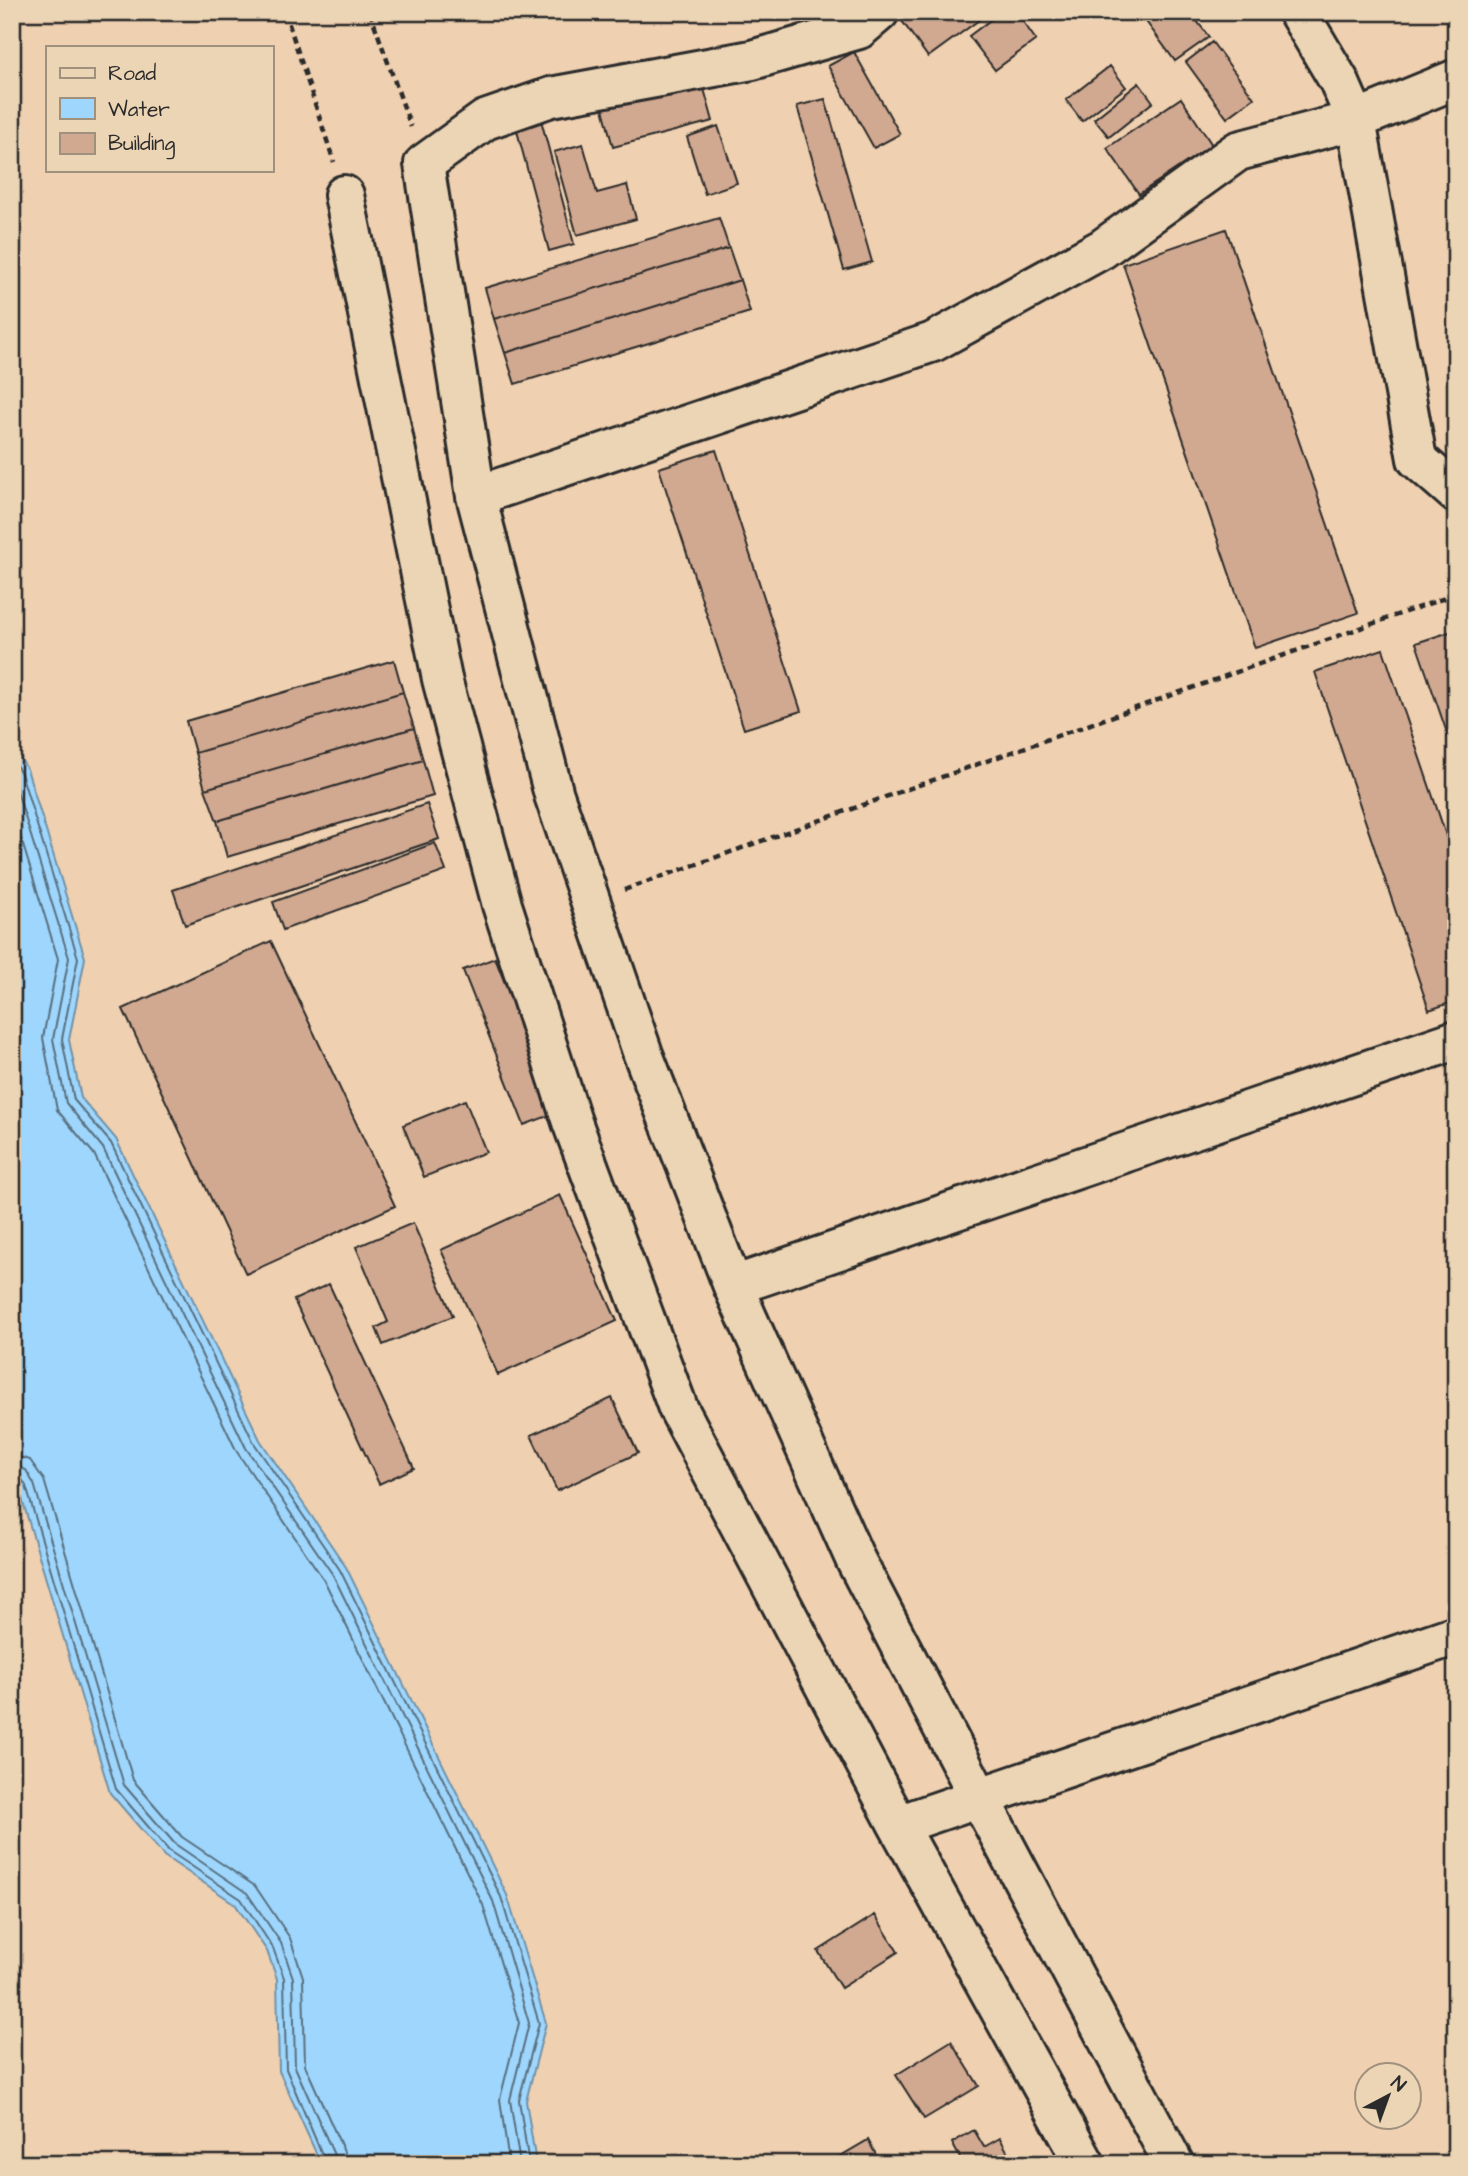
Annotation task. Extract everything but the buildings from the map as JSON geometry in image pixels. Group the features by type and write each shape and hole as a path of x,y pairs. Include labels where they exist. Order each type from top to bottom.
{"street":[{"path":"879,12 859,29 752,60 551,97 485,120 424,164 477,496 554,795 643,1054 733,1286 856,1562 1174,2164"},
{"path":"1298,12 1339,81 1356,120 1418,459 1456,493"},
{"path":"477,496 933,342 1102,249 1238,151 1356,120 1456,79"},
{"path":"344,195 442,679 502,905 572,1122 678,1408 898,1825 1085,2164"},
{"path":"1418,459 1456,470"},
{"path":"733,1286 1456,1040"},
{"path":"898,1825 1456,1635"}],"path":[{"path":"285,12 344,195"},
{"path":"370,12 424,164"},
{"path":"591,902 1456,594"}],"water":[{"path":"12,746 27,769 85,958 69,1040 81,1098 116,1139 260,1440 346,1567 507,1895 546,2023 526,2101 535,2157 540,2164 321,2164 279,2071 277,1979 267,1951 235,1904 164,1856 110,1793 19,1489 12,1476"}]}
